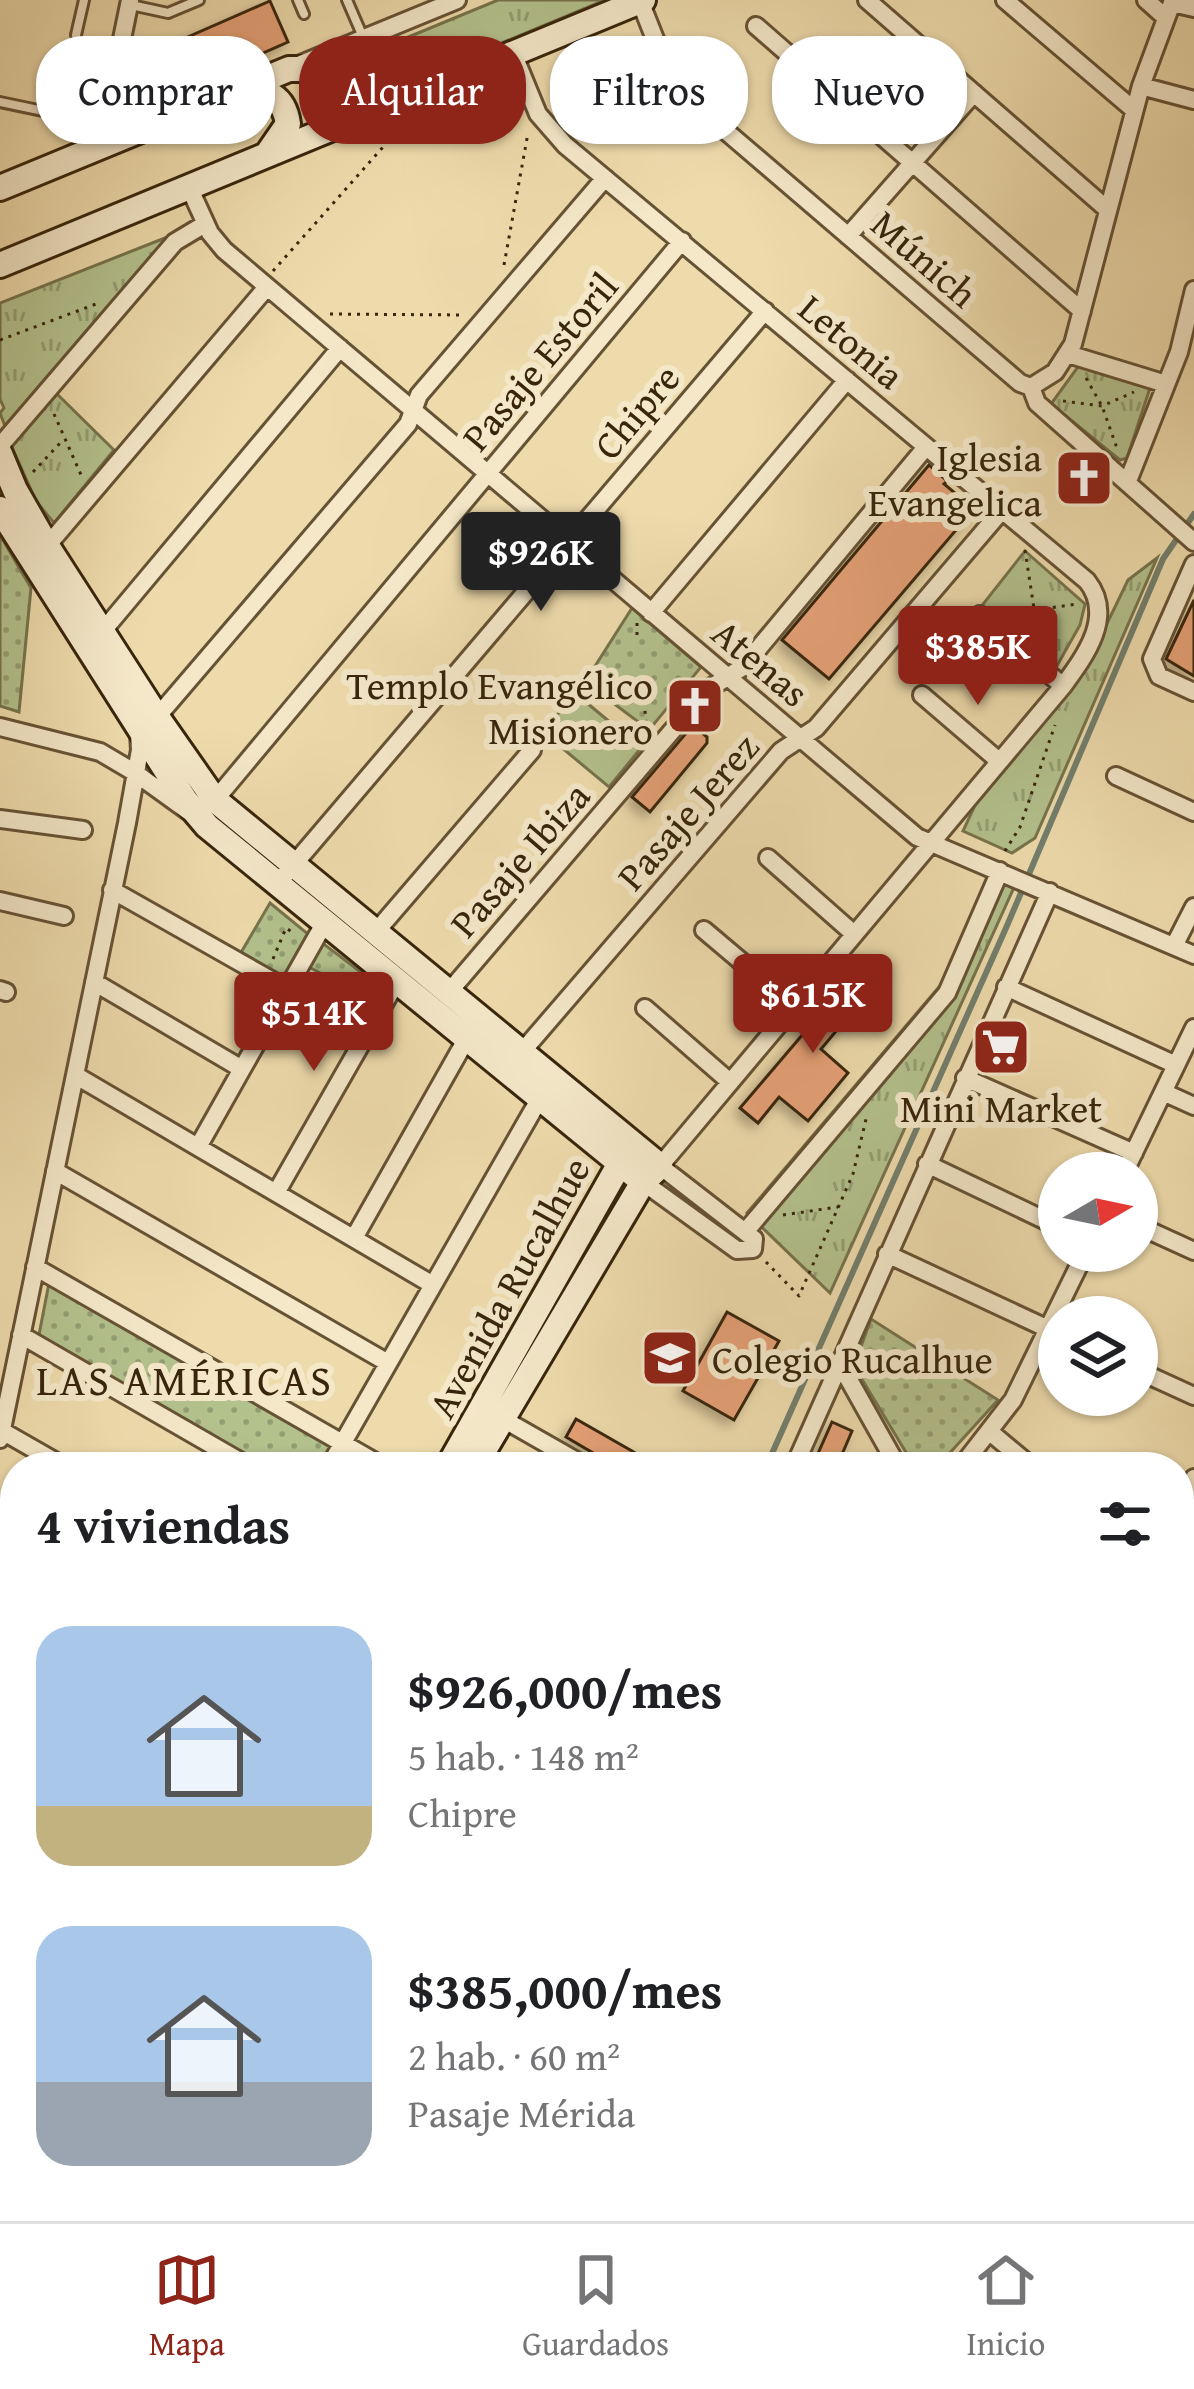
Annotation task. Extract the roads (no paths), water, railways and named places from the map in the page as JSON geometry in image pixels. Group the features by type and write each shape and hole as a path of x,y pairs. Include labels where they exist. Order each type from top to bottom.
{"street":[{"path":"371,36 458,0"},
{"path":"867,0 1108,210"},
{"path":"1005,0 1134,110"},
{"path":"1145,0 1194,8"},
{"path":"526,48 642,1"},
{"name":"Múnich","path":"642,1 679,89 1020,383 1031,387 1037,403 1194,542"},
{"path":"125,36 130,2"},
{"path":"1031,387 1047,380 1068,354 1141,86 1170,7"},
{"path":"756,26 1082,310"},
{"path":"275,75 299,65"},
{"path":"289,69 299,69"},
{"name":"Letonia","path":"526,82 544,123 604,178 1087,581 1099,601 1098,622 1063,686"},
{"path":"1141,86 1194,100"},
{"path":"848,236 974,93"},
{"path":"275,97 284,105 288,124 275,142"},
{"path":"0,265 299,141"},
{"path":"0,188 88,144"},
{"path":"266,155 274,144"},
{"path":"35,1452 1,1435 147,722 408,424 419,395 604,178"},
{"name":"Atenas","path":"189,187 205,224 224,250 270,280 340,348 929,845 1045,889 1194,955"},
{"path":"205,224 176,242 0,450 8,500 147,722 208,809 521,1053 737,1250 754,1249 751,1224"},
{"name":"Pasaje Estoril","path":"208,809 682,241"},
{"path":"47,546 270,280"},
{"path":"1128,481 1194,290"},
{"name":"Chipre","path":"286,874 765,310"},
{"path":"102,632 340,348"},
{"path":"1068,354 1162,382"},
{"path":"651,613 847,380"},
{"name":"Pasaje Ibiza","path":"448,993 706,690 743,667 926,447"},
{"path":"8,500 47,546 102,632 147,722"},
{"name":"Pasaje Jerez","path":"521,1053 781,751 815,728 1002,510"},
{"path":"1194,564 1154,653 1153,666 1159,676 1194,692"},
{"path":"651,1174 1063,686 980,615"},
{"path":"922,695 999,761"},
{"path":"0,727 100,752 167,799"},
{"path":"374,934 532,750"},
{"path":"1115,776 1194,812"},
{"path":"124,835 150,802 167,799 208,809"},
{"path":"0,819 83,830"},
{"path":"768,858 854,934"},
{"path":"286,874 318,933 397,981 540,1098 626,1153"},
{"path":"751,1224 953,983 1008,874"},
{"path":"800,1452 1045,889"},
{"path":"112,890 287,989"},
{"path":"0,901 64,916"},
{"path":"1174,946 1194,907"},
{"path":"704,930 794,1006"},
{"path":"198,1147 318,933"},
{"path":"276,1192 397,981"},
{"path":"94,982 242,1069"},
{"path":"1006,987 1176,1065"},
{"path":"645,1007 730,1082"},
{"path":"1133,1152 1194,1028"},
{"path":"354,1238 467,1038"},
{"path":"75,1075 433,1285"},
{"path":"965,1078 1131,1152"},
{"path":"1163,1092 1194,1106"},
{"path":"337,1452 540,1098"},
{"name":"Avenida Rucalhue","path":"457,1452 626,1153"},
{"path":"927,1164 1038,1217"},
{"path":"55,1171 388,1363"},
{"path":"651,1174 751,1224"},
{"name":"Avenida Rucalhue","path":"483,1452 651,1174"},
{"path":"1158,1235 1194,1250"},
{"path":"887,1254 1038,1325"},
{"path":"35,1267 357,1452"},
{"path":"21,1335 224,1452"},
{"path":"973,1452 1038,1358"},
{"path":"839,1362 890,1452"},
{"path":"1158,1380 1194,1396"},
{"path":"503,1419 561,1452"},
{"path":"990,1432 1014,1452"}],"lane":[{"path":"76,35 84,0"},
{"path":"130,2 168,13 199,0"},
{"path":"298,0 304,14"},
{"path":"346,0 363,36"},
{"path":"0,102 36,112"}],"waterway":[{"path":"773,1452 1006,928 1163,559 1194,514"}],"place":[{"name":"Iglesia Evangelica","path":"1084,478"},
{"name":"Templo Evangélico Misionero","path":"695,706"},
{"name":"Mini Market","path":"1001,1047"},
{"name":"Colegio Rucalhue","path":"670,1358"}],"district":[{"name":"LAS AMÉRICAS","path":"185,1379"}]}
